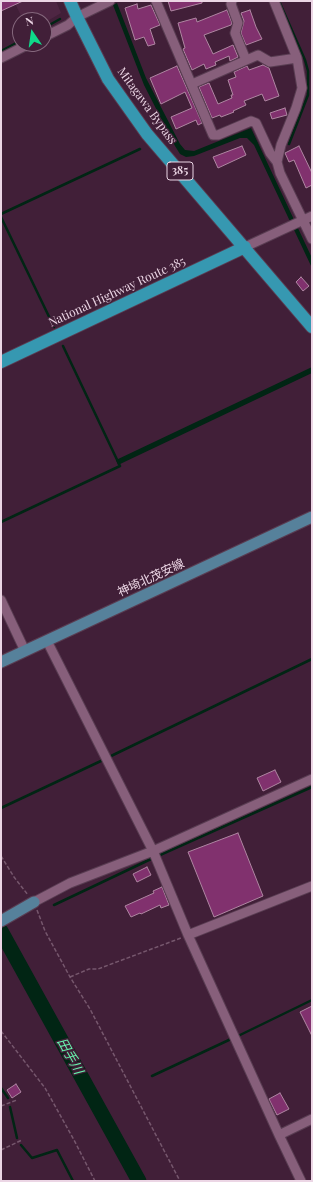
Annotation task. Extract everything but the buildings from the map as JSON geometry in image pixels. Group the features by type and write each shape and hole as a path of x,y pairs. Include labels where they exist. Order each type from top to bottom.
{"highway":[{"name":"Mitagawa Bypass","path":"70,1 108,79 147,134 312,326"},
{"name":"National Highway Route 385","path":"1,362 245,247"}],"main road":[{"name":"神埼北茂安線","path":"1,662 312,517"},
{"path":"1,921 32,903"}],"street":[{"path":"52,33 68,25 77,17 110,1"},
{"path":"156,1 214,135 218,135 251,121 256,123 270,153 277,162 297,223 312,239"},
{"path":"232,1 231,4 238,23 235,32 246,60"},
{"path":"274,1 298,58 302,88 296,108 281,145 277,162"},
{"path":"1,58 13,52"},
{"path":"192,84 258,55 270,62 298,58"},
{"path":"245,247 312,216"},
{"path":"1,600 25,651"},
{"path":"47,641 154,851 188,935 301,1181"},
{"path":"32,903 70,883 154,851 312,779"},
{"path":"188,935 312,886"},
{"path":"279,1135 312,1119"}],"path":[{"path":"1,856 14,878 32,903 45,931 70,977 90,1009 180,1181"},
{"path":"70,977 89,969 98,969 188,935"},
{"path":"1,1031 45,1088 95,1181"},
{"path":"1,1106 16,1100"},
{"path":"1,1150 22,1140"}],"shaded area":[{"path":"14,1 56,1 61,13 52,18 52,12 19,12"},
{"path":"117,3 146,78 180,144 185,150 194,151 251,128 312,258 312,268 254,145 247,138 240,138 194,156 186,157 180,154 144,85 113,5"},
{"path":"312,367 312,373 118,465 116,460"}],"waterway":[{"path":"279,1 305,60 308,71 308,95 289,144"},
{"path":"52,24 60,19"},
{"path":"1,51 12,45"},
{"path":"1,214 140,149"},
{"path":"1,217 54,327"},
{"path":"1,522 120,466 63,346"},
{"path":"111,756 312,659"},
{"path":"1,808 103,760"},
{"path":"160,855 312,787"},
{"path":"54,905 151,859"},
{"name":"田手川","path":"1,931 139,1181"},
{"path":"238,1036 312,1000"},
{"path":"152,1076 231,1039"},
{"path":"1,1088 8,1098"},
{"path":"10,1107 17,1138"},
{"path":"21,1145 32,1158 57,1150 73,1181"}]}
